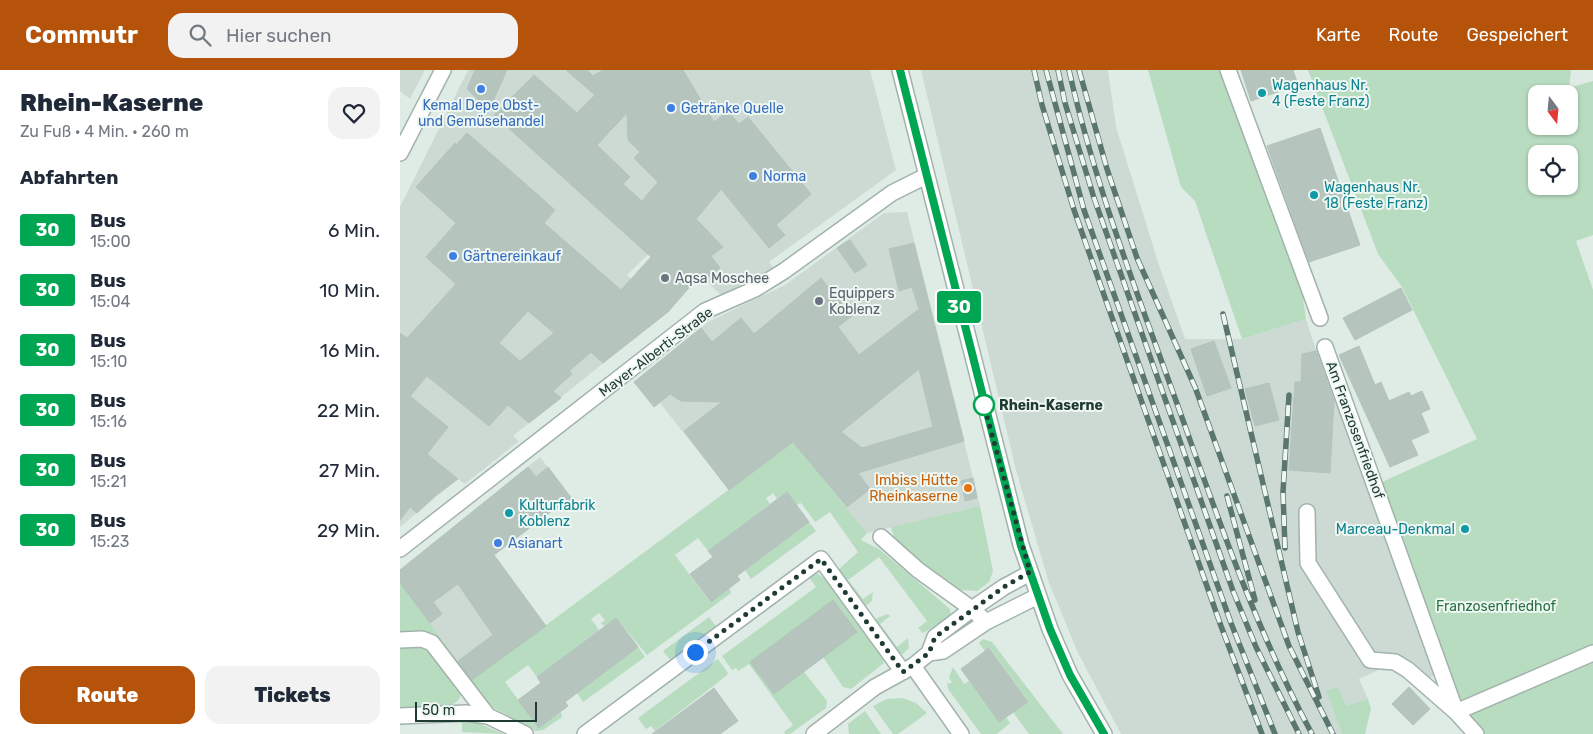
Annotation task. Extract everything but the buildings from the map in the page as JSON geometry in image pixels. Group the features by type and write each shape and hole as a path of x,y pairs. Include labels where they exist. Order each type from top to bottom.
{"street":[{"path":"400,153 443,70"},
{"path":"900,70 1004,482 1030,572 1050,629 1070,675 1104,734"},
{"path":"1228,70 1320,318"},
{"name":"Mayer-Alberti-Straße","path":"400,549 705,311 755,289 784,271 892,193 926,176"},
{"name":"Am Franzosenfriedhof","path":"1325,347 1456,712"},
{"name":"Am Franzosenfriedhof","path":"1307,512 1308,563 1370,660 1395,662 1408,670 1456,712 1476,734"},
{"path":"881,537 918,570 972,609 986,622"},
{"path":"584,734 821,559 960,734"},
{"path":"814,734 876,687 908,669 929,653 935,637 972,609 1030,572"},
{"path":"929,653 943,652 986,622 1038,596"},
{"path":"400,640 422,639 432,644 475,702 488,716"},
{"path":"1456,712 1593,653"},
{"path":"400,716 466,713 488,716 526,734"}],"shaded area":[{"path":"400,70 425,70 410,99 400,91"},
{"path":"468,70 870,70 896,170 769,262 776,272 721,295 663,240 627,275 668,311 513,436 519,441 465,484 458,479 400,527 400,207"},
{"path":"921,70 1108,70 1116,127 1159,265 1185,339 1242,339 1306,319 1315,347 1345,414 1438,674 1426,679 1402,659 1359,679 1368,699 1346,706 1326,691 1342,734 1121,734 1078,653 1049,583 1016,470"},
{"path":"907,212 980,506 867,533 793,442 729,490 660,403 654,407 634,382 708,322 785,285 884,213"},
{"path":"540,457 572,499 559,510 557,507 494,555 546,626 472,681 400,583 400,570"}],"green space":[{"path":"1148,70 1219,70 1247,135 1301,285 1306,319 1242,339 1195,201 1181,187"},
{"name":"Franzosenfriedhof","path":"1308,70 1571,70 1569,85 1528,85 1528,135 1578,135 1578,85 1593,81 1593,235 1576,241 1593,290 1593,734 1484,734 1469,718 1463,708 1382,482 1477,439 1402,287 1378,254"},
{"path":"793,442 867,533 861,540 879,549 950,609 951,617 923,633 918,628 927,621 879,557 848,580 863,599 873,592 872,601 864,607 838,570 858,552 830,512 815,522 801,503 796,505 786,492 777,499 773,493 766,498 770,504 708,551 698,538 675,555 710,602 730,588 731,593 647,655 616,618 604,626 601,623 605,620 599,613 591,619 599,630 537,677 528,665 505,682 539,728 561,712 562,717 543,730 536,731 490,706 473,689 437,642 400,634 400,583 472,680"},
{"path":"980,506 993,571 989,582 977,591 962,590 945,584 897,546 891,527"},
{"path":"809,522 816,531 751,579 745,570"},
{"path":"815,573 831,585 860,624 884,663 851,689 843,687 823,657 804,672 827,701 826,708 790,734 785,734 784,732 793,725 749,664 738,671 736,668 732,670 722,656 816,587 808,576"},
{"path":"888,614 890,616 880,624 897,647 908,638 909,648 903,654 897,654 875,623 877,618"},
{"path":"709,617 718,629 672,662 663,651"},
{"path":"983,639 992,642 1063,734 1029,734 1013,712 1028,701 990,648 985,651 979,643"},
{"path":"400,644 418,644 426,648 461,693 458,700 445,707 426,709 400,708"},
{"path":"638,647 645,657 583,702 577,693"},
{"path":"718,659 728,673 726,676 655,731 651,726 646,729 638,718"},
{"path":"953,667 964,684 969,681 999,722 1006,717 1010,723 997,734 981,734 948,689 947,682 949,684 952,682 949,678"},
{"path":"1338,687 1346,706 1368,699 1371,709 1365,734 1342,734 1326,691"},
{"path":"903,698 916,703 927,713 898,734 893,734 873,706 887,699"},
{"path":"865,711 881,734 849,734 848,724"},
{"path":"462,720 476,722 503,734 462,732"}],"railway":[{"path":"1034,70 1042,105 1074,210 1221,626 1262,734"},
{"path":"1046,70 1084,210 1231,623 1275,734"},
{"path":"1058,70 1065,103 1094,198 1233,591 1256,647 1299,734"},
{"path":"1069,70 1103,195 1221,526 1272,652 1312,734"},
{"path":"1079,70 1107,169 1137,258 1195,387 1289,646 1333,734"},
{"path":"1223,314 1298,632 1319,697"},
{"path":"1285,548 1283,492 1289,395"},
{"path":"1227,496 1255,600"}],"bus line":[{"name":"30","path":"900,70 1021,546 1050,629 1070,675 1104,734"}],"place":[{"name":"Kemal Depe Obst- und Gemüsehandel","path":"481,89"},
{"name":"Wagenhaus Nr. 4 (Feste Franz)","path":"1262,93"},
{"name":"Getränke Quelle","path":"671,108"},
{"name":"Norma","path":"753,176"},
{"name":"Wagenhaus Nr. 18 (Feste Franz)","path":"1314,195"},
{"name":"Gärtnereinkauf","path":"453,256"},
{"name":"Aqsa Moschee","path":"665,278"},
{"name":"Equippers Koblenz","path":"819,301"},
{"name":"Rhein-Kaserne","path":"984,405"},
{"name":"Imbiss Hütte Rheinkaserne","path":"968,488"},
{"name":"Kulturfabrik Koblenz","path":"509,513"},
{"name":"Marceau-Denkmal","path":"1465,529"},
{"name":"Asianart","path":"498,543"}],"route":[{"path":"695,652 821,559 903,672 929,653 935,637 1004,587 1030,572 1021,546 983,402 984,405"}]}
